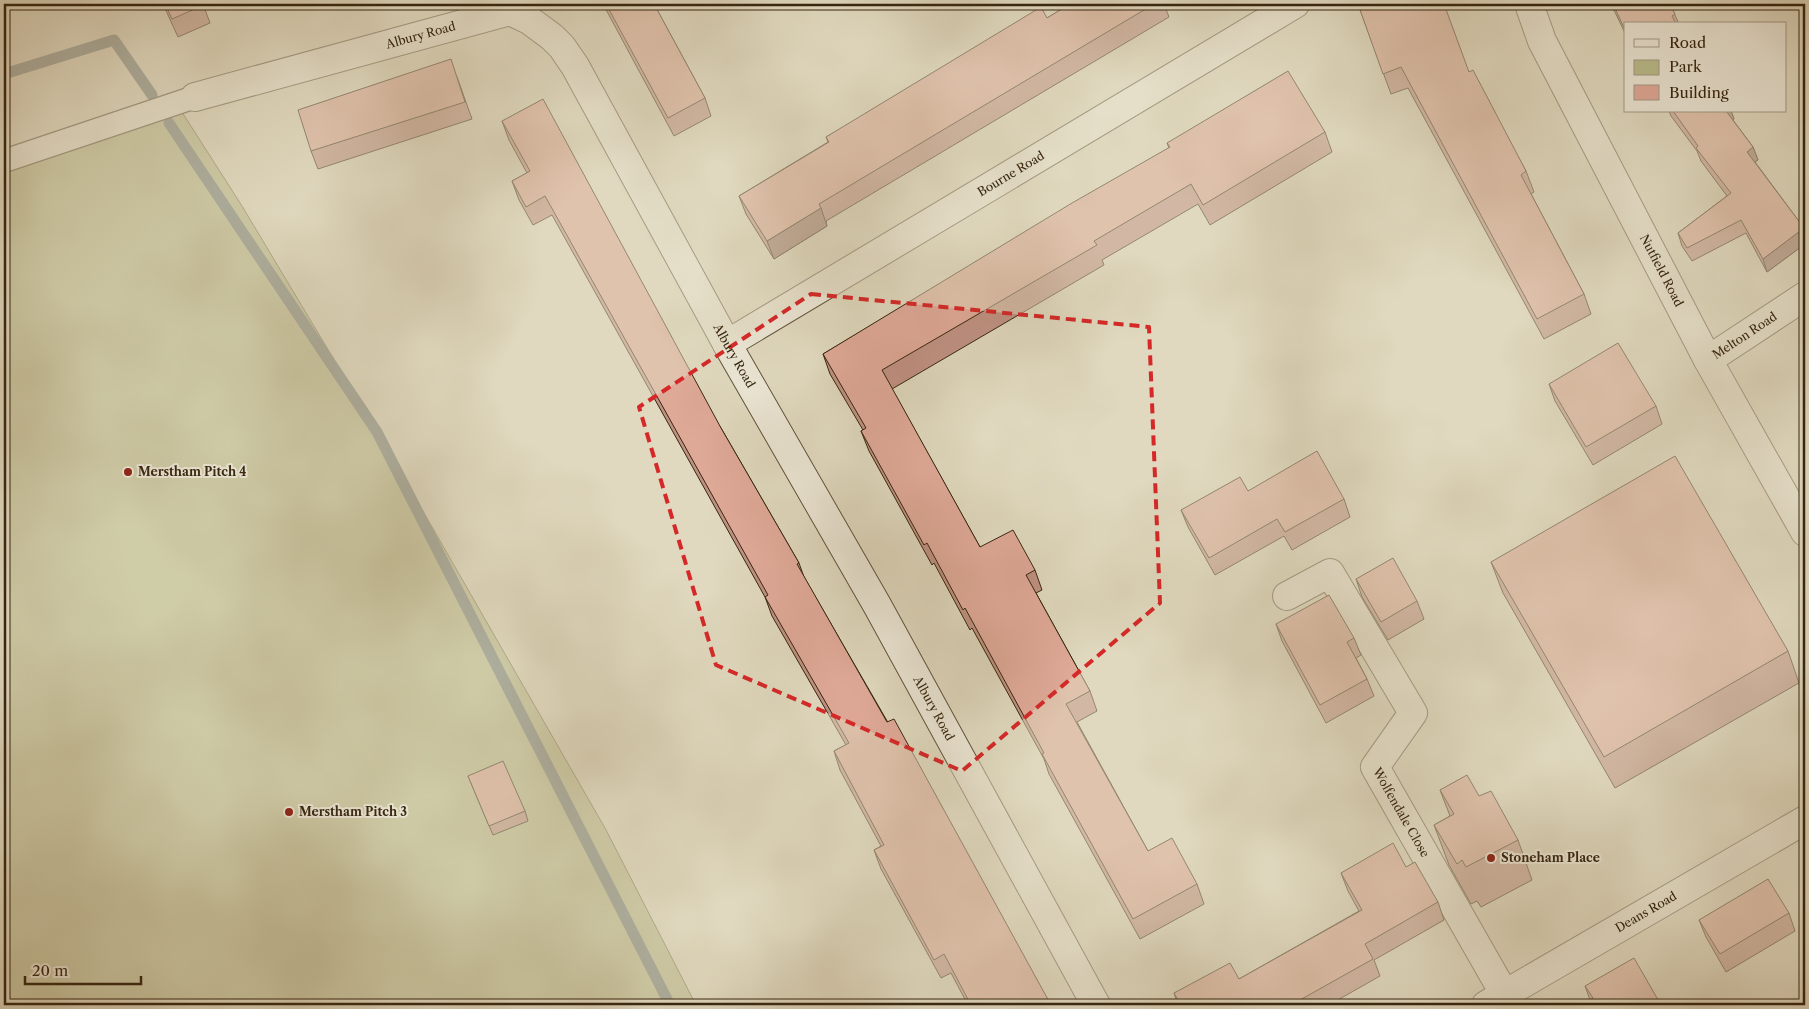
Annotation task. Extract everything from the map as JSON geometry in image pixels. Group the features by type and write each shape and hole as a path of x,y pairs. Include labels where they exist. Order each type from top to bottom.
{"street":[{"name":"Bourne Road","path":"727,344 1295,4"},
{"name":"Nutfield Road","path":"1529,4 1542,41 1708,360 1805,532"},
{"name":"Albury Road","path":"195,97 505,7 542,29 567,53 727,344 877,605 1096,1005"},
{"name":"Melton Road","path":"1708,360 1805,296"},
{"name":"Wolfendale Close","path":"1287,596 1330,574 1413,713 1375,767 1496,1000"},
{"name":"Deans Road","path":"1496,1000 1805,820"}],"lane":[{"path":"4,160 195,97"}],"highlighted area":[{"path":"811,294 1149,327 1160,603 962,771 716,665 639,407"}],"green space":[{"path":"180,109 242,206 378,433 605,828 696,1005 4,1005 4,169"}],"building":[{"path":"165,4 203,4 204,5 172,19"},
{"path":"606,4 654,4 705,98 668,118"},
{"path":"1070,4 1154,4 819,204 821,208 767,241 739,196 829,142 826,137 1041,7 1047,18"},
{"path":"1370,4 1444,4 1469,72 1473,70 1526,171 1521,175 1584,294 1537,319 1401,67 1383,74 1359,7"},
{"path":"1613,4 1670,4 1675,14 1672,16 1675,22 1624,22 1624,28"},
{"path":"451,59 465,102 311,151 298,110"},
{"path":"1288,71 1325,132 1203,205 1191,184 1094,241 1097,245 882,370 980,547 1013,530 1035,570 1026,575 1090,691 1066,704 1148,851 1172,838 1197,884 1133,919 1042,754 1044,753 965,608 963,610 927,543 924,545 861,431 866,428 823,354 1072,203 1170,147 1167,143"},
{"path":"543,99 721,428 799,563 797,564 887,722 894,719 1051,1005 971,1005 944,954 934,960 874,850 884,845 834,751 849,743 765,597 768,595 545,196 526,207 512,181 530,171 502,121"},
{"path":"1674,112 1727,112 1753,147 1747,152 1804,228 1763,259 1741,220 1687,248 1678,233 1731,193 1696,148 1698,146"},
{"path":"1618,343 1656,406 1586,447 1549,384"},
{"path":"1317,451 1344,499 1285,532 1277,519 1209,558 1181,510 1240,477 1248,491"},
{"path":"1675,456 1788,651 1604,757 1491,562"},
{"path":"1393,558 1417,601 1381,622 1356,579"},
{"path":"1329,595 1354,638 1347,642 1367,679 1320,705 1276,624"},
{"path":"503,761 525,811 489,826 468,776"},
{"path":"1467,775 1479,796 1491,791 1518,840 1466,867 1462,860 1457,864 1434,825 1454,814 1440,790"},
{"path":"1393,843 1406,867 1415,862 1438,902 1365,944 1373,959 1291,1005 1181,1005 1174,993 1230,963 1239,979 1362,910 1341,873"},
{"path":"1768,879 1789,913 1720,954 1699,920"},
{"path":"1634,958 1661,1005 1581,1005 1593,998 1585,986"}],"waterway":[{"path":"4,74 114,40 152,95"},
{"path":"169,123 377,432 670,1005"}],"place":[{"name":"Merstham Pitch 4","path":"128,472"},
{"name":"Merstham Pitch 3","path":"289,812"},
{"name":"Stoneham Place","path":"1491,858"}]}
